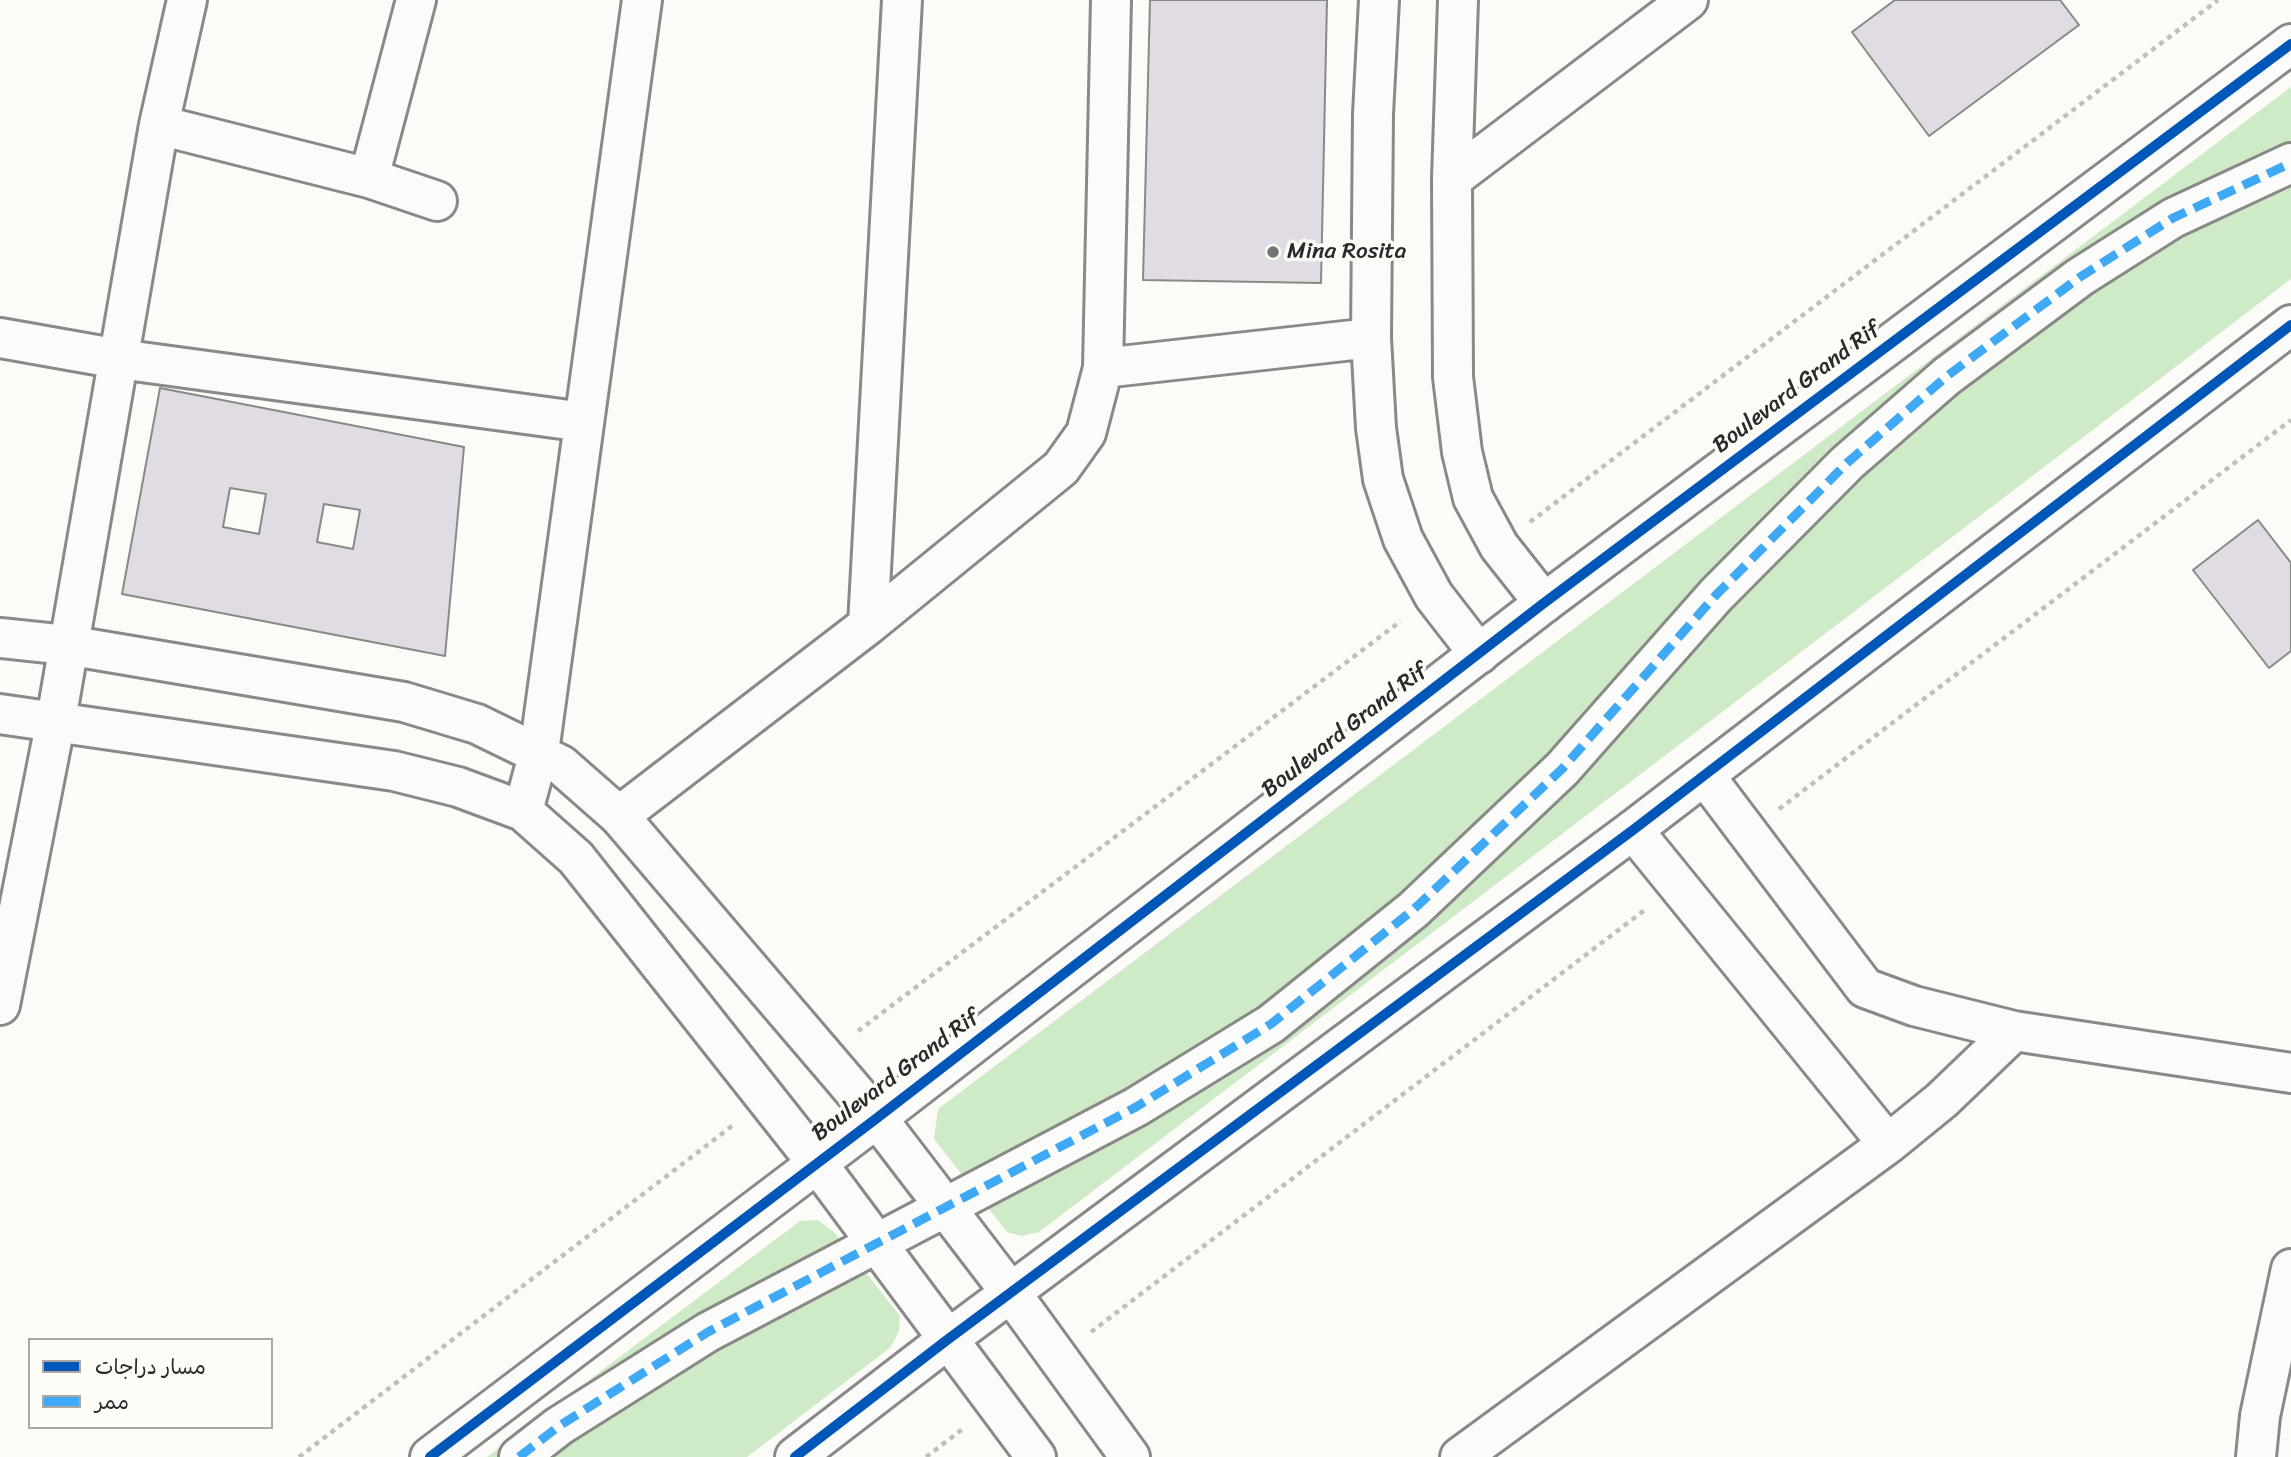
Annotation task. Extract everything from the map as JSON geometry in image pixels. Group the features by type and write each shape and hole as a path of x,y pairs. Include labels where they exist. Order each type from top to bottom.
{"street":[{"path":"0,1005 56,720 159,125 187,0"},
{"path":"369,178 416,0"},
{"path":"523,811 539,752 642,0"},
{"path":"868,625 902,0"},
{"path":"619,816 868,625 1061,468 1086,433 1103,368 1111,0"},
{"path":"1379,0 1373,114 1371,338 1376,428 1383,479 1403,539 1434,596 1479,654"},
{"path":"1458,0 1452,179 1452,377 1462,452 1473,498 1499,546 1544,603"},
{"path":"1452,179 1688,0"},
{"name":"Boulevard Grand Rif","path":"429,1457 877,1118 1544,603 2291,44"},
{"path":"159,125 369,178 437,201"},
{"path":"519,1457 559,1426 709,1332 875,1242 946,1209 1136,1107 1271,1024 1413,911 1562,769 1716,595 1847,463 1947,376 2080,277 2173,218 2291,163"},
{"path":"795,1457 947,1340 1705,776 2291,325"},
{"path":"0,338 119,359 584,422"},
{"path":"1103,368 1371,338"},
{"path":"0,638 67,645 404,702 477,724 539,752 585,783 619,816 877,1118 1011,1293 1130,1457"},
{"path":"0,714 394,771 458,787 523,811 576,858 817,1163 1036,1457"},
{"path":"1705,776 1865,988 1914,1006 2014,1031 2291,1073"},
{"path":"1633,830 1888,1144"},
{"path":"1460,1457 1888,1144 1942,1100 2014,1031"},
{"path":"2256,1457 2260,1416 2291,1269"}],"path":[{"path":"1499,546 2218,0"},
{"path":"1748,833 2291,420"},
{"path":"824,1056 1434,596"},
{"path":"1058,1358 1678,885"},
{"path":"299,1457 767,1100"},
{"path":"926,1457 996,1404"}],"green space":[{"path":"2291,87 2291,279 1039,1232 1022,1236 1007,1232 934,1139 938,1109"},
{"path":"818,1220 834,1232 900,1316 899,1331 891,1347 747,1457 487,1457 800,1221"}],"building":[{"path":"1150,0 1327,0 1321,283 1143,280"},
{"path":"1895,0 2060,0 2079,25 1929,136 1852,32"},
{"path":"160,388 464,447 445,656 122,594","holes":["230,488 266,494 259,534 223,527","324,504 360,510 353,549 317,542"]},
{"path":"2258,520 2291,563 2291,651 2269,668 2193,570"}],"marked path":[{"path":"519,1457 559,1426 708,1332 1136,1107 1271,1024 1413,910 1562,769 1716,595 1847,463 1947,376 2080,277 2173,218 2291,163"}],"cycle path":[{"path":"430,1457 877,1118 1544,603 2291,44"},
{"path":"795,1457 947,1340 1633,830 2291,325"}],"place":[{"name":"Mina Rosita","path":"1273,252"}]}
